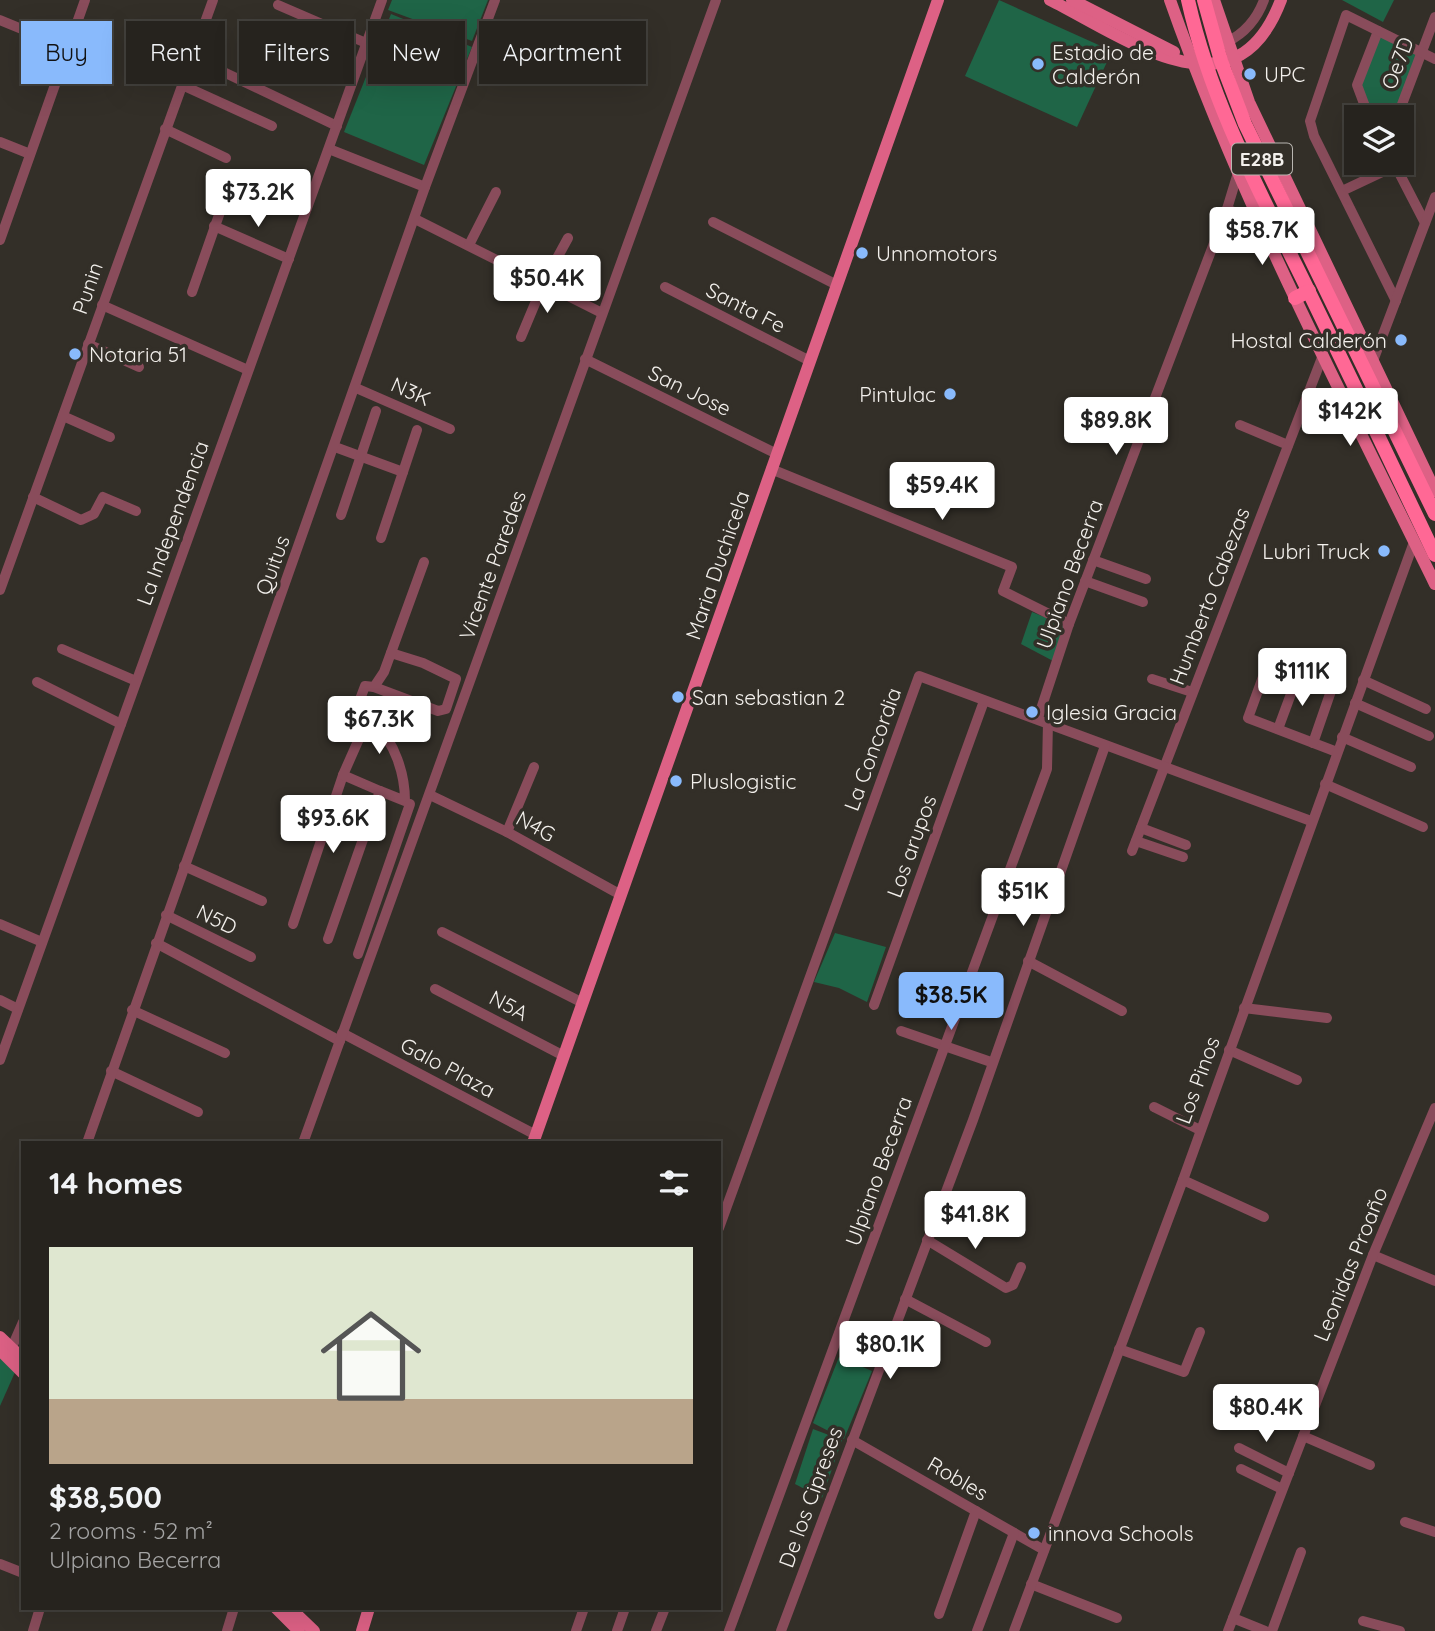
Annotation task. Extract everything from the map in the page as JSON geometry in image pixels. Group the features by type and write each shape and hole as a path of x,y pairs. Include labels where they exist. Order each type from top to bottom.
{"highway":[{"name":"E28B","path":"1188,0 1197,39 1216,95 1302,295 1435,555"},
{"name":"E28B","path":"1204,0 1235,100 1341,310 1435,514"}],"main road":[{"name":"Maria Duchicela","path":"535,1139 938,0"},
{"path":"1050,0 1177,58 1225,55 1246,49 1271,26 1281,0"},
{"path":"1072,0 1177,58"},
{"path":"1170,0 1204,98 1237,176 1258,222 1302,295 1323,355 1435,584"},
{"path":"1213,0 1249,102 1341,310 1373,361 1435,491"},
{"path":"1246,49 1261,29 1274,0"},
{"path":"0,1337 21,1370"},
{"path":"278,1610 299,1631"},
{"path":"292,1610 314,1631"},
{"path":"362,1631 368,1610"}],"street":[{"path":"78,21 85,0"},
{"name":"Punin","path":"205,21 213,0"},
{"name":"La Independencia","path":"0,1060 4,1033 19,1009 382,0"},
{"name":"Quitus","path":"88,1141 425,187 495,0"},
{"name":"Vicente Paredes","path":"304,1141 716,0"},
{"path":"1227,42 1250,25 1264,0"},
{"path":"278,5 366,43"},
{"path":"1396,301 1314,136 1310,121 1346,15 1435,59"},
{"name":"Oe7D","path":"1402,105 1435,17"},
{"path":"0,20 21,29"},
{"path":"1364,105 1357,85 1378,31"},
{"path":"225,73 337,126"},
{"path":"0,240 5,209 30,154 55,84"},
{"path":"181,85 271,126"},
{"name":"Punin","path":"0,590 2,578 181,85"},
{"path":"165,129 226,158"},
{"path":"0,142 30,154"},
{"path":"329,149 425,187"},
{"path":"1342,191 1373,175"},
{"path":"1401,175 1425,223"},
{"name":"Ulpiano Becerra","path":"729,1631 1047,769 1043,720 1069,624 1227,209 1237,176"},
{"path":"469,245 496,192"},
{"path":"192,292 226,195"},
{"path":"1373,361 1435,197"},
{"path":"1227,209 1258,222"},
{"path":"415,219 602,313"},
{"path":"713,222 837,285"},
{"path":"215,226 289,259"},
{"path":"521,337 544,282 568,238"},
{"name":"Santa Fe","path":"665,287 810,361"},
{"path":"102,305 248,370"},
{"path":"88,344 139,367"},
{"name":"Humberto Cabezas","path":"1183,858 1134,846 1323,355"},
{"name":"San Jose","path":"585,359 777,454"},
{"name":"N3K","path":"356,388 450,429"},
{"path":"341,515 376,411"},
{"path":"62,416 110,437"},
{"path":"1240,425 1288,445"},
{"path":"381,538 417,430"},
{"path":"335,447 403,472"},
{"path":"771,469 1013,567 1003,591 1069,624"},
{"path":"33,497 81,520 94,514 103,497 136,511"},
{"name":"Los Pinos","path":"1014,1631 1183,1180 1414,542"},
{"path":"1093,560 1146,579"},
{"path":"374,687 384,672 424,562"},
{"path":"1086,581 1143,602"},
{"path":"62,649 136,681"},
{"path":"358,954 408,803 403,777 390,742 381,729 359,718 356,710 365,686 438,711 446,709 456,679 423,663 391,653"},
{"path":"1278,729 1300,676 1267,666 1248,718 1337,752"},
{"name":"La Concordia","path":"721,1222 919,676 1311,821"},
{"path":"1152,679 1192,692"},
{"path":"1363,680 1426,709"},
{"path":"37,682 121,724"},
{"path":"1313,743 1331,691"},
{"name":"Los arupos","path":"874,1004 984,701"},
{"path":"1355,703 1429,736"},
{"path":"293,924 344,775 366,723"},
{"path":"1342,737 1411,767"},
{"name":"De los Cipreses","path":"781,1631 927,1240 1105,746"},
{"path":"507,832 534,767"},
{"path":"344,775 425,810"},
{"path":"1325,785 1423,827"},
{"path":"328,939 380,791"},
{"name":"N4G","path":"430,795 507,832 621,895"},
{"path":"1141,828 1186,845"},
{"path":"184,866 262,901"},
{"name":"N5D","path":"166,915 251,957"},
{"path":"0,924 43,942"},
{"path":"442,932 583,1003"},
{"name":"Galo Plaza","path":"156,943 535,1139"},
{"path":"1028,961 1122,1011"},
{"name":"N5A","path":"435,989 564,1056"},
{"path":"0,1000 19,1009"},
{"path":"1244,1008 1327,1018"},
{"path":"132,1010 225,1053"},
{"path":"901,1031 991,1062"},
{"path":"1229,1050 1297,1080"},
{"path":"111,1071 198,1112"},
{"path":"1154,1107 1200,1130"},
{"name":"Leonidas Proaño","path":"1228,1631 1373,1255 1435,1108"},
{"path":"1183,1180 1264,1217"},
{"path":"927,1240 1006,1288 1013,1285 1021,1267"},
{"path":"1373,1255 1435,1281"},
{"path":"905,1299 986,1342"},
{"path":"7,1352 21,1326"},
{"path":"1119,1349 1184,1372 1200,1332"},
{"path":"1303,1436 1370,1465"},
{"name":"Robles","path":"852,1440 1044,1550"},
{"path":"1239,1448 1289,1473"},
{"path":"1241,1469 1282,1489"},
{"path":"939,1614 976,1511"},
{"path":"1405,1522 1435,1532"},
{"path":"978,1631 1014,1533"},
{"path":"1272,1631 1301,1552"},
{"path":"0,1564 21,1572"},
{"path":"1031,1584 1117,1618"},
{"path":"33,1631 39,1610"},
{"path":"227,1631 233,1610"},
{"path":"576,1631 583,1610"},
{"path":"617,1631 624,1610"},
{"path":"656,1631 664,1610"},
{"path":"1233,1618 1265,1631"},
{"path":"1363,1621 1400,1631"}],"green space":[{"path":"392,0 488,0 472,41 465,38 465,21 418,21 388,10"},
{"name":"Estadio de Calderón","path":"999,0 1112,51 1077,127 965,76"},
{"path":"1342,0 1394,0 1383,22"},
{"path":"391,14 408,21 388,21"},
{"path":"1380,35 1419,54 1408,84 1396,105 1367,105 1359,84"},
{"path":"465,44 472,47 465,64"},
{"path":"368,72 368,84 457,84 424,165 344,132"},
{"path":"1032,612 1067,626 1055,662 1021,644"},
{"path":"835,933 886,947 867,1002 839,988 814,982"},
{"path":"849,1341 876,1353 871,1366 844,1354"},
{"path":"0,1354 16,1370 0,1406"},
{"path":"839,1357 872,1371 844,1439 813,1423"},
{"path":"813,1429 842,1440 822,1498 795,1484"}],"place":[{"name":"Estadio de Calderón","path":"1038,64"},
{"name":"UPC","path":"1250,74"},
{"name":"Unnomotors","path":"862,253"},
{"name":"Hostal Calderón","path":"1401,340"},
{"name":"Notaria 51","path":"75,354"},
{"name":"Pintulac","path":"950,394"},
{"name":"Lubri Truck","path":"1384,551"},
{"name":"San sebastian 2","path":"678,697"},
{"name":"Iglesia Gracia","path":"1032,712"},
{"name":"Pluslogistic","path":"676,781"},
{"name":"innova Schools","path":"1034,1533"}]}
